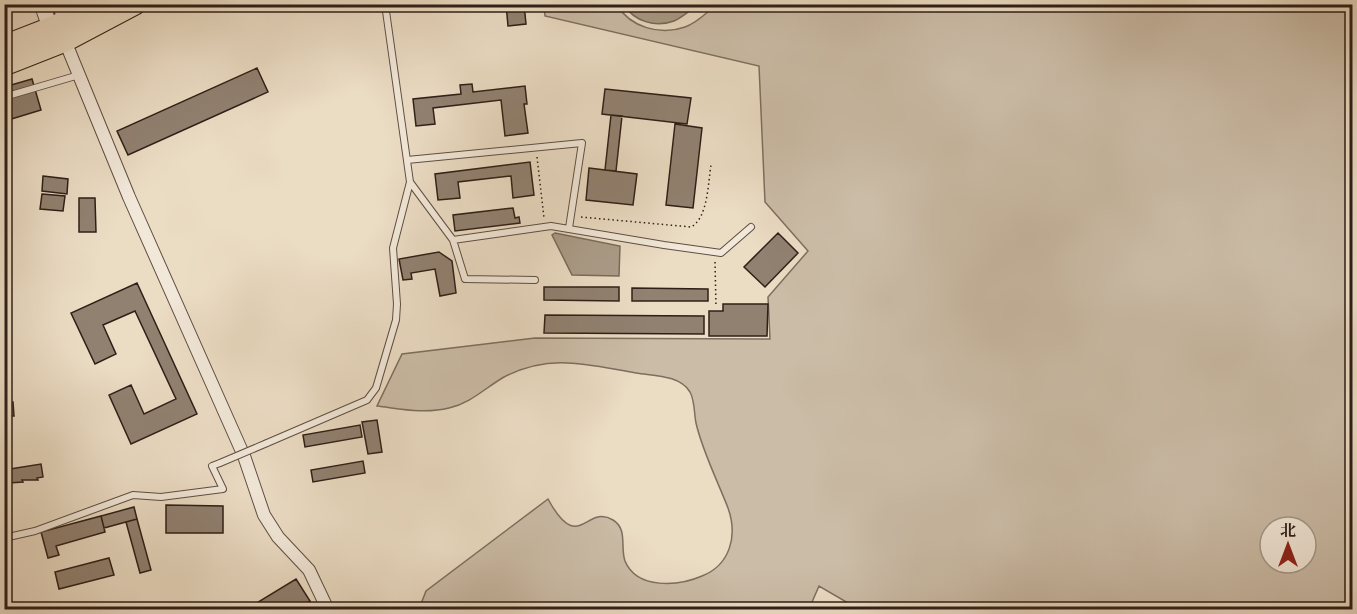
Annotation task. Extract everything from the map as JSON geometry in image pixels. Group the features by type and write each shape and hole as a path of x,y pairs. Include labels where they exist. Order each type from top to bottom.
{"highway":[{"path":"4,65 100,4"},
{"path":"4,46 62,30 135,4"}],"street":[{"path":"42,4 62,30 129,197 244,456 264,515 278,537 309,570 328,609"}],"lane":[{"path":"4,538 35,531 134,495 161,497 223,489 212,466 363,403 374,392 396,320 393,248 410,182 385,4"},
{"path":"4,97 79,75"},
{"path":"407,160 582,143 569,228"},
{"path":"410,182 453,240 465,279 535,280"},
{"path":"453,240 544,227 569,228 721,253 751,227"}],"path":[{"path":"536,147 544,227"},
{"path":"571,216 691,227 698,223 703,214 711,165"},
{"path":"715,252 716,307"}],"shaded area":[{"path":"544,5 617,5 630,19 646,28 656,30 675,30 697,20 716,5 1352,5 1352,609 860,610 819,586 809,609 419,609 426,591 548,499 567,524 575,526 604,517 618,524 622,533 625,561 639,577 649,581 671,583 693,579 712,571 725,557 732,539 731,519 702,444 692,396 686,386 680,382 586,364 554,363 538,365 504,377 464,403 449,408 422,411 377,406 402,354 535,338 770,339 768,297 808,251 765,202 759,66 545,16"},
{"path":"624,5 698,5 677,20 660,24 639,19"},
{"path":"555,233 620,246 619,276 572,275 552,235"}],"building":[{"path":"506,4 524,4 526,24 508,26"},
{"path":"257,68 268,92 128,155 117,131"},
{"path":"32,79 41,110 8,120 4,109 4,87"},
{"path":"472,84 473,92 525,86 527,104 524,104 528,133 505,136 501,100 433,108 435,124 416,126 413,99 461,94 460,85"},
{"path":"605,89 691,98 687,124 602,114"},
{"path":"611,115 622,116 616,171 605,170"},
{"path":"675,124 702,128 693,208 666,205"},
{"path":"530,162 534,195 513,198 511,176 458,182 460,198 438,200 435,174"},
{"path":"589,168 637,174 633,205 586,200"},
{"path":"43,176 68,179 67,194 42,191"},
{"path":"42,194 65,196 63,211 40,209"},
{"path":"79,198 95,198 96,232 79,232"},
{"path":"513,208 515,218 519,217 520,223 455,231 453,215"},
{"path":"778,233 798,253 765,287 744,267"},
{"path":"439,252 452,261 456,293 440,296 435,269 411,273 412,279 403,280 399,259"},
{"path":"137,283 197,414 131,444 109,395 131,385 144,414 176,399 135,311 103,325 116,354 95,364 71,313"},
{"path":"544,287 619,287 619,301 544,300"},
{"path":"632,288 708,289 708,301 632,301"},
{"path":"723,304 768,304 767,336 709,336 709,311 723,311"},
{"path":"545,315 704,316 704,334 544,333"},
{"path":"4,402 13,402 14,416 4,416"},
{"path":"377,420 382,452 368,454 362,422"},
{"path":"360,425 362,437 305,447 303,435"},
{"path":"363,461 365,473 313,482 311,470"},
{"path":"41,464 43,477 37,478 38,480 22,480 23,482 8,483 4,486 4,470"},
{"path":"166,505 223,506 223,533 166,533"},
{"path":"134,507 137,519 104,528 101,516"},
{"path":"101,516 105,532 56,546 59,555 48,558 41,532"},
{"path":"137,519 151,570 140,573 126,522"},
{"path":"109,558 114,575 59,589 55,572"},
{"path":"296,579 310,601 296,610 252,610 250,607"},
{"path":"310,601 315,610 296,610"}]}
